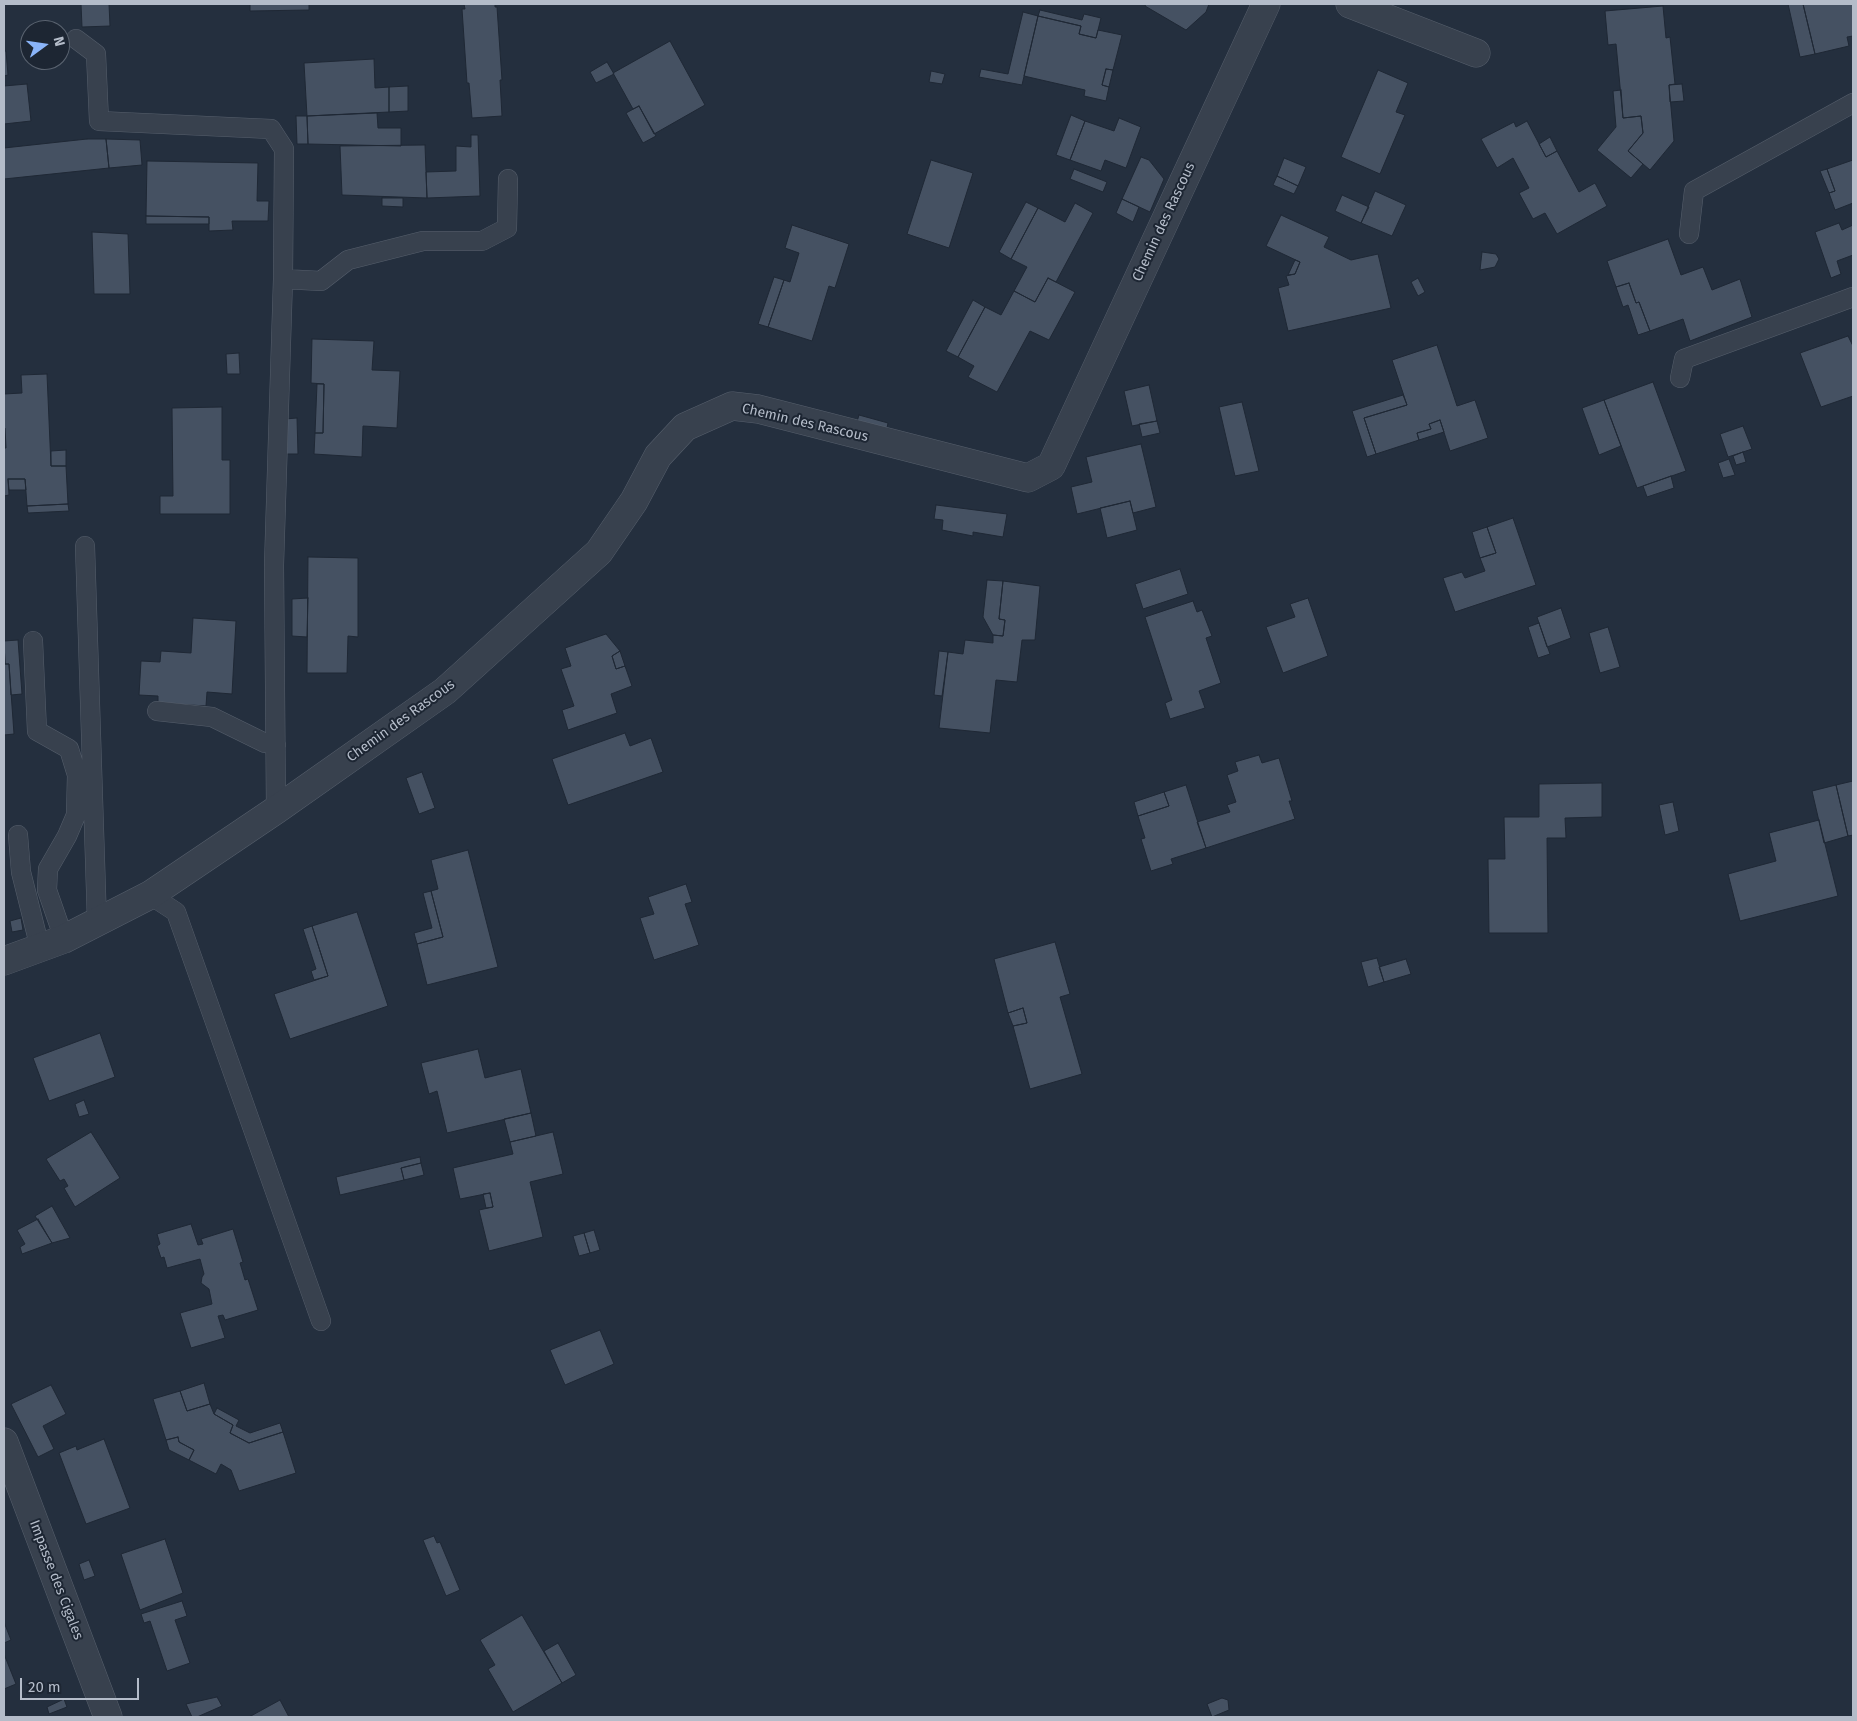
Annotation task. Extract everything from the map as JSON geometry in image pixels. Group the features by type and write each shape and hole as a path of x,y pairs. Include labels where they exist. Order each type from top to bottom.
{"street":[{"name":"Chemin des Rascous","path":"4,961 64,939 150,895 276,810 445,691 599,552 634,501 658,456 685,427 732,406 758,409 1028,478 1051,466 1266,4"},
{"path":"1350,4 1476,53"},
{"name":"Impasse des Cigales","path":"4,1442 108,1717"}],"lane":[{"path":"76,39 96,54 99,121 271,129 284,149 283,279 274,565 276,810"},
{"path":"1689,234 1694,192 1853,103"},
{"path":"283,279 321,281 348,260 423,241 482,241 507,228 508,179"},
{"path":"1680,378 1684,360 1853,297"},
{"path":"85,546 97,923"},
{"path":"33,641 37,731 69,749 77,775 76,815 67,836 48,869 47,890 64,939"},
{"path":"157,711 212,717 265,743 276,745"},
{"path":"18,836 21,872 40,948"},
{"path":"150,895 176,912 321,1321"}],"building":[{"path":"81,4 109,4 110,26 82,27"},
{"path":"250,4 309,4 309,10 250,11"},
{"path":"464,4 495,4 495,7 497,7 502,80 500,80 502,116 472,118 469,83 467,83 462,9 465,9"},
{"path":"1146,4 1209,4 1206,12 1186,30 1145,6"},
{"path":"1788,4 1803,4 1815,54 1800,57"},
{"path":"1803,4 1853,4 1853,36 1847,37 1849,46 1815,54"},
{"path":"1663,6 1666,38 1670,37 1675,84 1669,85 1674,141 1650,170 1628,151 1643,133 1641,116 1623,118 1616,44 1608,45 1605,11"},
{"path":"1040,10 1082,20 1084,14 1101,18 1096,38 1079,34 1081,26 1038,16"},
{"path":"1023,12 1038,16 1022,85 979,77 981,69 1008,74"},
{"path":"1038,16 1081,26 1079,34 1096,38 1098,30 1122,35 1113,70 1106,69 1102,85 1109,87 1106,101 1084,96 1085,90 1024,76"},
{"path":"670,41 705,105 654,134 639,106 633,109 613,73"},
{"path":"4,51 6,51 8,75 4,76"},
{"path":"374,59 375,88 389,87 389,112 307,116 304,63"},
{"path":"607,62 614,74 596,83 590,72"},
{"path":"1106,69 1113,70 1109,87 1102,85"},
{"path":"1378,70 1408,83 1396,112 1405,115 1380,174 1341,157"},
{"path":"931,71 945,74 942,84 929,82"},
{"path":"27,84 31,121 4,124 4,86"},
{"path":"1682,84 1684,101 1670,102 1669,85"},
{"path":"408,86 408,111 389,112 389,87"},
{"path":"1621,90 1623,118 1641,116 1643,133 1628,151 1643,164 1631,178 1597,150 1616,127 1613,91"},
{"path":"639,106 656,136 643,143 626,113"},
{"path":"377,113 378,128 401,128 401,146 308,144 307,116"},
{"path":"1071,115 1085,121 1070,160 1056,155"},
{"path":"296,116 307,116 308,144 297,144"},
{"path":"1119,118 1141,127 1126,168 1105,160 1101,171 1070,160 1085,121 1114,131"},
{"path":"1527,121 1546,157 1557,151 1579,192 1595,183 1607,206 1557,234 1545,213 1533,219 1519,193 1529,188 1513,158 1497,168 1481,139 1514,122 1516,127"},
{"path":"471,135 478,135 480,196 427,198 426,172 456,171 456,146 471,147"},
{"path":"1550,137 1557,151 1546,157 1539,144"},
{"path":"87,139 106,139 109,168 4,179 4,148"},
{"path":"106,139 140,140 142,165 109,168"},
{"path":"425,145 427,198 342,195 340,146"},
{"path":"1141,157 1149,160 1164,179 1150,212 1122,199"},
{"path":"1284,158 1306,167 1298,186 1277,176"},
{"path":"931,160 973,173 949,248 907,234"},
{"path":"1853,160 1853,203 1835,210 1829,193 1835,191 1827,169"},
{"path":"147,161 258,163 257,201 269,201 268,221 232,221 233,230 209,231 209,217 146,216"},
{"path":"1074,169 1107,182 1103,192 1070,179"},
{"path":"1827,169 1835,191 1829,193 1820,171"},
{"path":"1277,176 1298,186 1294,194 1273,185"},
{"path":"1375,191 1406,205 1392,236 1361,223"},
{"path":"1342,195 1369,207 1361,223 1335,211"},
{"path":"382,198 403,198 403,207 382,206"},
{"path":"1122,199 1139,207 1133,222 1116,213"},
{"path":"1026,202 1038,208 1011,259 999,252"},
{"path":"1075,203 1093,213 1056,282 1048,278 1035,302 1014,291 1027,267 1011,259 1038,208 1065,222"},
{"path":"1281,215 1329,237 1324,247 1351,260 1378,254 1391,308 1288,331 1278,288 1289,285 1286,276 1295,274 1300,262 1266,246"},
{"path":"146,216 209,217 209,224 146,224"},
{"path":"1839,223 1842,230 1853,225 1853,255 1837,261 1841,274 1831,278 1815,232"},
{"path":"792,225 849,244 835,288 829,286 812,341 768,327 784,280 790,282 799,253 785,248"},
{"path":"92,232 128,234 130,294 94,294"},
{"path":"1668,239 1681,275 1703,267 1712,290 1740,279 1752,317 1690,341 1683,319 1650,331 1639,302 1636,303 1629,283 1616,287 1607,261"},
{"path":"1482,252 1496,254 1499,259 1495,267 1480,270"},
{"path":"1295,260 1300,262 1295,274 1288,275"},
{"path":"774,277 784,280 768,327 758,324"},
{"path":"1048,278 1075,292 1049,340 1030,331 997,392 968,377 974,366 958,357 985,307 1001,315 1014,291 1035,302"},
{"path":"1418,278 1425,292 1418,296 1411,282"},
{"path":"1629,283 1636,303 1639,302 1650,331 1638,335 1628,305 1623,307 1616,287"},
{"path":"973,300 985,307 958,357 946,351"},
{"path":"1848,336 1853,346 1853,396 1821,407 1800,353"},
{"path":"312,339 374,341 372,370 400,371 397,428 363,426 362,457 314,454 315,433 323,433 324,384 311,383"},
{"path":"1437,345 1457,406 1475,400 1488,438 1450,451 1440,420 1429,424 1431,429 1417,433 1419,440 1376,454 1364,418 1407,405 1392,360"},
{"path":"239,353 240,374 227,374 226,354"},
{"path":"47,374 51,466 66,466 68,504 27,506 25,479 8,479 9,495 4,496 4,448 6,448 4,394 22,393 21,375"},
{"path":"1653,382 1686,471 1637,488 1604,400"},
{"path":"317,384 324,384 323,433 315,433"},
{"path":"1149,385 1157,421 1132,426 1124,391"},
{"path":"1403,395 1407,405 1364,418 1376,454 1367,457 1352,411"},
{"path":"1604,400 1621,446 1599,455 1582,408"},
{"path":"1242,402 1259,471 1235,476 1219,407"},
{"path":"222,407 222,460 230,460 230,514 160,514 160,496 173,496 172,408"},
{"path":"859,415 888,423 887,428 856,425"},
{"path":"297,418 298,454 285,454 285,419"},
{"path":"1440,420 1444,432 1419,440 1417,433 1431,429 1429,424"},
{"path":"1157,421 1160,433 1142,437 1139,424"},
{"path":"1743,426 1752,449 1728,457 1720,434"},
{"path":"1141,444 1156,507 1133,513 1130,501 1077,514 1071,487 1092,482 1086,457"},
{"path":"66,450 66,466 51,466 51,451"},
{"path":"1743,452 1746,462 1736,465 1733,456"},
{"path":"1729,459 1735,475 1723,478 1718,463"},
{"path":"1671,476 1674,488 1647,497 1643,486"},
{"path":"8,479 25,479 26,490 9,490"},
{"path":"1130,501 1137,530 1107,538 1100,508"},
{"path":"68,504 69,511 28,513 27,506"},
{"path":"936,505 1007,514 1003,537 973,532 973,536 942,530 943,520 934,519"},
{"path":"1513,518 1536,585 1455,612 1443,578 1462,572 1465,578 1485,571 1480,558 1496,553 1487,527"},
{"path":"1487,527 1496,553 1480,558 1472,532"},
{"path":"308,557 358,558 358,637 348,636 347,673 307,673"},
{"path":"1180,569 1188,594 1143,609 1135,584"},
{"path":"987,580 1003,581 999,619 1005,620 1003,636 993,635 983,617"},
{"path":"1003,581 1040,586 1035,640 1022,640 1017,682 996,680 990,733 939,728 948,652 963,654 965,640 993,643 993,635 1003,636 1005,620 999,619"},
{"path":"308,598 307,637 292,636 292,599"},
{"path":"1308,598 1328,656 1283,673 1266,627 1295,617 1290,604"},
{"path":"1193,601 1197,612 1202,610 1212,636 1206,638 1221,683 1199,691 1205,708 1170,719 1165,703 1172,700 1145,617"},
{"path":"1561,608 1571,638 1547,647 1537,617"},
{"path":"193,618 236,621 232,694 207,692 206,706 158,703 158,696 139,695 141,661 160,662 161,651 191,653"},
{"path":"1539,623 1550,654 1538,658 1528,627"},
{"path":"1608,627 1620,667 1600,673 1589,633"},
{"path":"606,634 620,651 612,656 616,669 625,666 632,686 611,694 617,713 568,730 562,710 574,706 561,669 571,666 565,648"},
{"path":"18,640 22,694 11,695 9,664 5,664 4,641"},
{"path":"4,642 5,664 9,664 14,734 4,735"},
{"path":"620,651 625,666 616,669 612,656"},
{"path":"939,651 948,652 942,696 934,695"},
{"path":"625,733 630,746 651,738 663,772 568,805 552,759"},
{"path":"1259,755 1262,763 1279,758 1292,801 1289,801 1295,819 1206,848 1197,822 1230,812 1227,805 1236,802 1227,775 1238,771 1235,762"},
{"path":"422,772 435,808 419,814 406,778"},
{"path":"1853,781 1853,835 1848,836 1836,785"},
{"path":"1602,783 1602,817 1565,818 1566,838 1547,838 1548,933 1489,933 1488,859 1505,859 1504,817 1539,817 1539,784"},
{"path":"1186,785 1206,848 1171,859 1173,864 1151,871 1141,839 1145,838 1138,816 1169,806 1164,792"},
{"path":"1836,785 1848,836 1824,843 1812,791"},
{"path":"1164,792 1169,806 1138,816 1134,802"},
{"path":"1673,802 1679,831 1665,835 1659,805"},
{"path":"1819,820 1838,896 1740,921 1728,874 1776,861 1769,833"},
{"path":"468,850 498,967 427,985 417,944 443,937 431,891 438,889 431,860"},
{"path":"686,884 692,902 685,904 699,945 654,960 640,918 654,914 648,897"},
{"path":"431,891 443,937 417,944 414,933 432,928 423,893"},
{"path":"357,912 388,1006 290,1039 274,994 328,976 312,926"},
{"path":"21,918 23,930 12,932 10,921"},
{"path":"312,926 328,976 314,980 311,971 316,969 303,929"},
{"path":"1055,942 1070,994 1060,997 1082,1074 1030,1089 1013,1026 1027,1023 1023,1008 1008,1013 994,959"},
{"path":"1377,958 1384,982 1368,987 1361,962"},
{"path":"1406,959 1411,974 1384,982 1379,967"},
{"path":"1023,1008 1027,1023 1013,1026 1008,1013"},
{"path":"100,1033 115,1077 49,1101 33,1058"},
{"path":"478,1049 485,1078 521,1069 531,1113 447,1133 437,1091 429,1094 421,1063"},
{"path":"84,1100 89,1114 79,1117 75,1104"},
{"path":"531,1113 536,1136 510,1142 504,1119"},
{"path":"91,1132 120,1178 75,1207 64,1188 68,1186 64,1179 60,1181 46,1159"},
{"path":"553,1132 563,1174 530,1182 543,1237 489,1251 479,1210 493,1207 490,1193 460,1199 453,1168 513,1154 510,1142"},
{"path":"420,1157 421,1163 401,1168 404,1180 340,1195 336,1177"},
{"path":"421,1163 424,1175 404,1180 401,1168"},
{"path":"490,1193 493,1207 486,1208 483,1194"},
{"path":"52,1206 70,1238 52,1243 35,1216"},
{"path":"38,1219 52,1243 22,1254 20,1247 25,1244 17,1230"},
{"path":"191,1224 198,1245 203,1244 201,1239 233,1229 243,1262 240,1263 245,1280 248,1279 258,1310 225,1320 223,1315 218,1316 225,1338 191,1348 180,1313 212,1304 209,1289 201,1283 204,1274 200,1259 167,1268 164,1257 161,1258 157,1246 160,1244 157,1234"},
{"path":"594,1230 600,1250 590,1253 584,1233"},
{"path":"584,1233 590,1253 579,1256 573,1236"},
{"path":"600,1330 614,1364 565,1385 550,1350"},
{"path":"204,1383 210,1404 187,1411 180,1391"},
{"path":"51,1385 66,1414 43,1426 54,1449 38,1457 11,1404"},
{"path":"180,1391 187,1411 210,1404 214,1414 233,1425 230,1433 249,1443 283,1432 296,1473 239,1491 231,1470 221,1464 216,1474 189,1460 194,1450 179,1442 178,1437 166,1440 153,1399"},
{"path":"217,1408 239,1420 236,1426 250,1433 280,1423 283,1432 249,1443 230,1433 233,1425 214,1414"},
{"path":"178,1437 179,1442 194,1450 189,1460 169,1450 166,1440"},
{"path":"104,1439 130,1508 86,1524 59,1453 76,1446 77,1450"},
{"path":"434,1536 437,1543 440,1542 460,1590 446,1596 423,1540"},
{"path":"165,1539 183,1593 140,1610 121,1554"},
{"path":"89,1560 95,1576 84,1580 79,1564"},
{"path":"182,1601 187,1616 175,1620 190,1663 167,1671 150,1621 144,1623 141,1614"},
{"path":"522,1615 562,1683 513,1712 488,1669 495,1665 480,1640"},
{"path":"4,1622 11,1640 4,1643"},
{"path":"558,1643 576,1675 562,1683 544,1651"},
{"path":"4,1654 16,1684 4,1689"},
{"path":"217,1697 222,1706 197,1717 192,1717 186,1704"},
{"path":"1222,1698 1228,1700 1229,1710 1212,1717 1207,1704"},
{"path":"64,1699 67,1707 49,1714 47,1707"},
{"path":"280,1700 289,1717 249,1717"}]}
